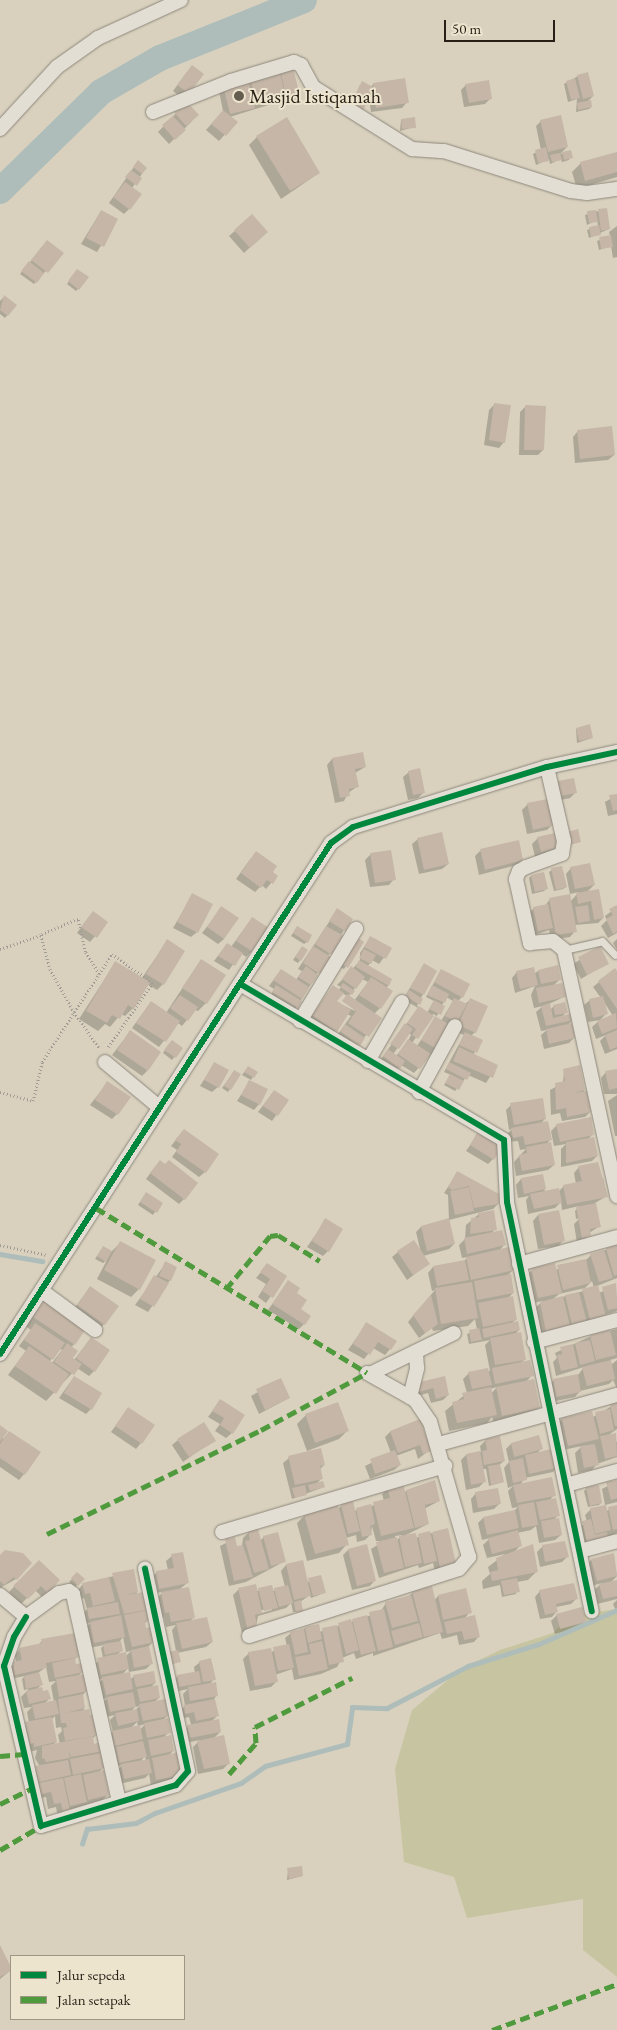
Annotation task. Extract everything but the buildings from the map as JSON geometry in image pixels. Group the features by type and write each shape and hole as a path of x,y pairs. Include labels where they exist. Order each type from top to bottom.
{"street":[{"path":"0,129 57,67 98,38 181,0"},
{"path":"153,112 231,81 294,62 301,65 313,87 412,149 444,150 570,191 594,193 617,189"},
{"path":"0,1354 159,1107 242,985 331,843 343,832 547,767 617,752"},
{"path":"547,767 563,850 559,858 519,871 516,879 530,942 553,941 564,950 617,1196"},
{"path":"300,1020 356,929"},
{"path":"242,985 419,1092 504,1140 506,1202 592,1611"},
{"path":"368,1060 402,1002"},
{"path":"419,1092 455,1026"},
{"path":"105,1062 159,1107"},
{"path":"519,1264 617,1237"},
{"path":"42,1291 95,1330"},
{"path":"534,1342 617,1320"},
{"path":"249,1636 459,1569 467,1563 470,1550 439,1444 423,1410 410,1396 369,1373 454,1333"},
{"path":"410,1396 417,1368 416,1352"},
{"path":"439,1444 550,1415 617,1395"},
{"path":"222,1532 445,1466"},
{"path":"566,1485 617,1471"},
{"path":"580,1551 617,1541"},
{"path":"119,1802 73,1594 69,1591 59,1592 26,1617 14,1637 5,1673 41,1826 176,1785 188,1771 146,1569"},
{"path":"0,1595 26,1617"}],"lane":[{"path":"564,950 602,941 615,955"}],"path":[{"path":"0,950 78,920 85,952 99,974"},
{"path":"0,1092 33,1101 42,1062 74,1012 112,954 153,983 104,1054 74,1012 50,969 41,935"},
{"path":"0,1244 63,1258"}],"shaded area":[{"path":"617,1609 617,1977 583,1950 583,1899 467,1918 454,1877 404,1862 395,1769 412,1710 461,1669 500,1650 553,1633 569,1616"}],"waterway":[{"path":"0,191 101,92 160,58 304,0"},
{"path":"0,1254 42,1261"},
{"path":"82,1844 87,1829 136,1823 155,1813 241,1783 265,1766 347,1744 352,1707 387,1708 468,1666 539,1644 617,1610"}],"marked path":[{"path":"96,1208 367,1373"},
{"path":"226,1289 270,1236 278,1235 320,1261"},
{"path":"47,1534 261,1430 367,1373"},
{"path":"229,1774 256,1743 255,1727 352,1678"},
{"path":"0,1756 24,1754"},
{"path":"0,1804 33,1788"},
{"path":"0,1850 41,1826"},
{"path":"492,2030 617,1984"}],"cycle path":[{"path":"0,1354 331,843 353,827 547,767 617,752"},
{"path":"242,985 504,1140 507,1202 592,1611"},
{"path":"26,1617 14,1637 4,1666 41,1826 176,1785 188,1771 145,1569"}],"place":[{"name":"Masjid Istiqamah","path":"239,96"}]}
